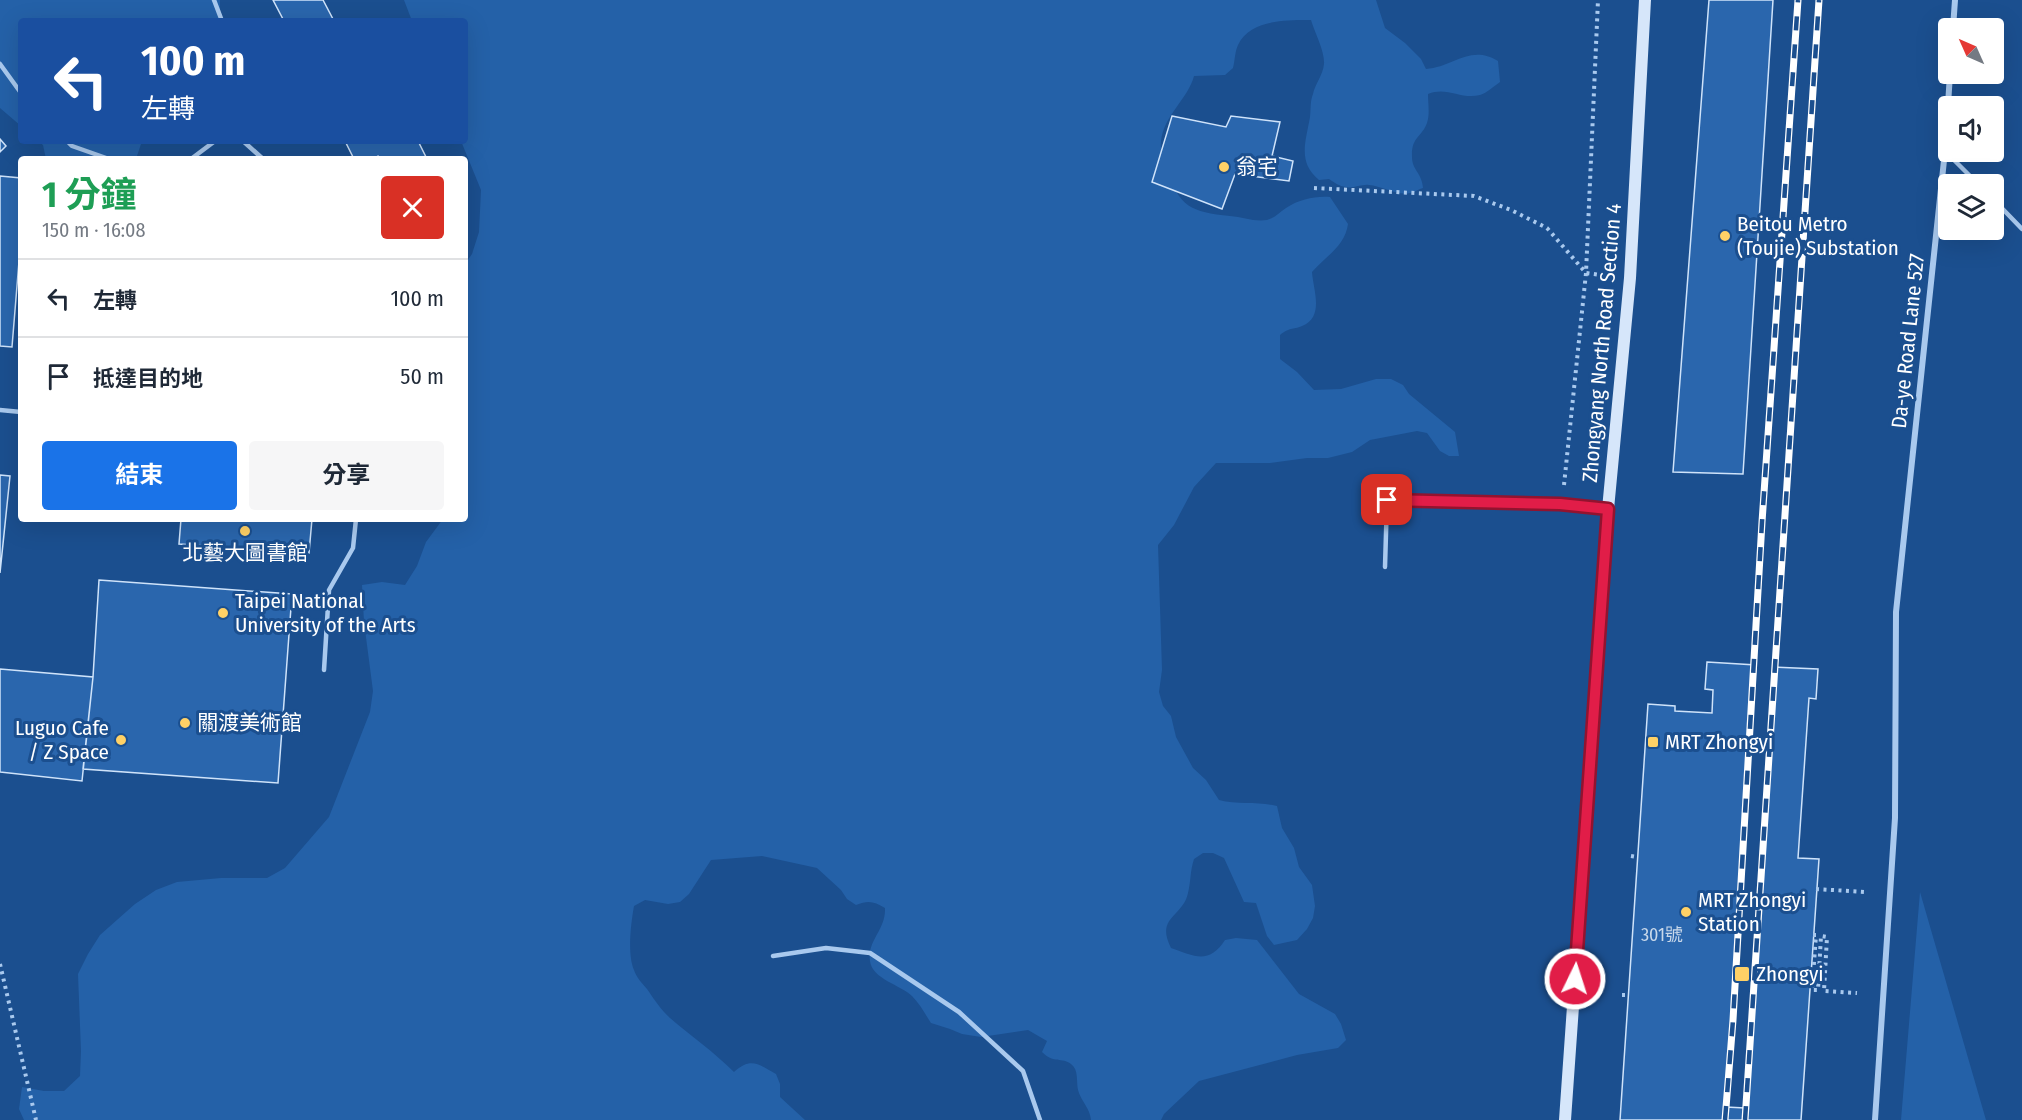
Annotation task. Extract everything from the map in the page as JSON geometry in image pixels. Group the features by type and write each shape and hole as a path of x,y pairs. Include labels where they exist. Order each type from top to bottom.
{"street":[{"name":"Zhongyang North Road Section 4","path":"1565,1120 1608,509 1630,278 1645,0"},
{"path":"1954,18 1955,0"},
{"name":"Da-ye Road Lane 527","path":"1875,1120 1895,818 1896,612 1945,162"}],"lane":[{"path":"214,0 221,18"},
{"path":"0,64 18,89"},
{"path":"70,144 100,156"},
{"path":"195,156 211,144"},
{"path":"246,144 260,156"},
{"path":"1957,162 1968,174"},
{"path":"2004,210 2022,229"},
{"path":"0,411 18,412"},
{"path":"1385,567 1387,500 1560,504 1608,509"},
{"path":"324,669 328,590 353,548 356,522"},
{"path":"772,956 826,948 870,953 959,1012 1023,1071 1040,1120"}],"path":[{"path":"1564,485 1586,273 1598,0"},
{"path":"1314,188 1474,196 1511,210 1547,228 1586,273 1630,278"},
{"path":"1631,856 1637,856"},
{"path":"1816,889 1865,892"},
{"path":"1813,935 1816,935 1812,990 1818,990 1821,936 1827,937 1824,991 1857,993"},
{"path":"0,964 36,1120"},
{"path":"1622,995 1628,995"}],"shaded area":[{"path":"0,0 220,0 220,18 18,18 18,123 0,108"},
{"path":"404,0 1376,0 1385,28 1421,59 1426,69 1479,55 1498,61 1500,82 1483,94 1467,96 1441,91 1428,94 1427,123 1412,150 1412,161 1423,188 1410,193 1405,194 1369,185 1344,187 1329,179 1319,180 1312,173 1305,158 1305,143 1311,99 1322,72 1324,59 1311,20 1281,21 1251,30 1237,47 1233,68 1225,75 1194,76 1187,92 1171,115 1161,141 1166,168 1176,191 1188,205 1205,212 1267,220 1302,200 1330,197 1348,224 1346,232 1339,245 1312,272 1316,309 1309,322 1280,335 1280,359 1297,372 1314,390 1341,389 1376,379 1391,379 1403,385 1409,394 1455,432 1459,456 1449,456 1440,451 1427,433 1417,431 1370,440 1352,452 1328,458 1307,458 1270,463 1216,463 1194,487 1174,525 1158,545 1162,670 1159,692 1163,706 1171,716 1176,737 1193,768 1206,780 1219,800 1277,806 1282,828 1294,848 1299,867 1312,885 1315,906 1313,918 1297,940 1274,945 1267,936 1256,903 1244,902 1224,858 1213,853 1203,853 1194,859 1188,893 1181,907 1168,923 1167,938 1171,948 1194,956 1207,956 1213,953 1225,940 1236,938 1257,940 1299,994 1335,1014 1346,1040 1338,1048 1297,1055 1199,1081 1164,1114 1161,1120 1091,1120 1078,1090 1074,1066 1046,1056 1042,1052 1047,1041 1028,1030 981,1037 962,1034 931,1023 912,996 876,973 870,961 870,954 883,923 885,908 871,902 856,905 847,899 841,890 817,868 762,856 711,860 689,894 680,902 668,904 645,900 634,906 630,938 632,963 638,978 670,1018 734,1072 750,1063 776,1074 780,1084 780,1097 805,1120 24,1120 19,1109 22,1087 44,1091 64,1091 80,1076 78,974 100,935 135,904 156,890 177,882 221,878 267,878 285,868 329,817 370,712 373,691 364,622 362,585 382,582 405,585 417,566 426,542 441,522 468,522 468,260 479,232 481,190 462,144 468,144 468,18 411,18"},
{"path":"141,144 137,156 45,156 43,145"},
{"path":"1920,892 1986,1120 1901,1120"}],"building":[{"path":"273,0 323,0 332,18 282,18"},
{"name":"Beitou Metro (Toujie) Substation","path":"1709,0 1773,0 1743,474 1673,472"},
{"name":"翁宅","path":"1172,116 1226,127 1231,116 1280,122 1272,156 1293,161 1289,181 1235,174 1222,209 1152,182"},
{"path":"0,139 6,146 0,152"},
{"path":"346,144 420,144 426,156 378,156 352,156"},
{"path":"0,176 18,178 18,274 12,347 0,346"},
{"path":"0,475 10,476 0,573"},
{"name":"北藝大圖書館","path":"181,522 312,522 309,553 179,544"},
{"name":"關渡美術館","path":"99,580 292,594 278,783 83,769 93,677"},
{"name":"MRT Zhongyi Station","path":"1707,662 1756,665 1726,1107 1745,1108 1775,667 1818,669 1816,699 1809,698 1798,858 1819,859 1801,1120 1620,1120 1648,704 1675,706 1675,711 1712,713 1713,690 1705,689"},
{"path":"0,669 93,677 82,781 0,772"}],"railway":[{"path":"1725,1120 1733,1020 1762,522 1798,0"},
{"path":"1745,1120 1819,0"}],"place":[{"name":"翁宅","path":"1224,167"},
{"name":"Beitou Metro (Toujie) Substation","path":"1725,236"},
{"name":"北藝大圖書館","path":"245,531"},
{"name":"Taipei National University of the Arts","path":"223,613"},
{"name":"關渡美術館","path":"185,723"},
{"name":"Luguo Cafe / Z Space","path":"121,740"},
{"name":"MRT Zhongyi","path":"1653,742"},
{"name":"MRT Zhongyi Station","path":"1686,912"},
{"name":"Zhongyi","path":"1742,974"}],"route":[{"path":"1387,500 1560,504 1608,509 1575,979"}]}
